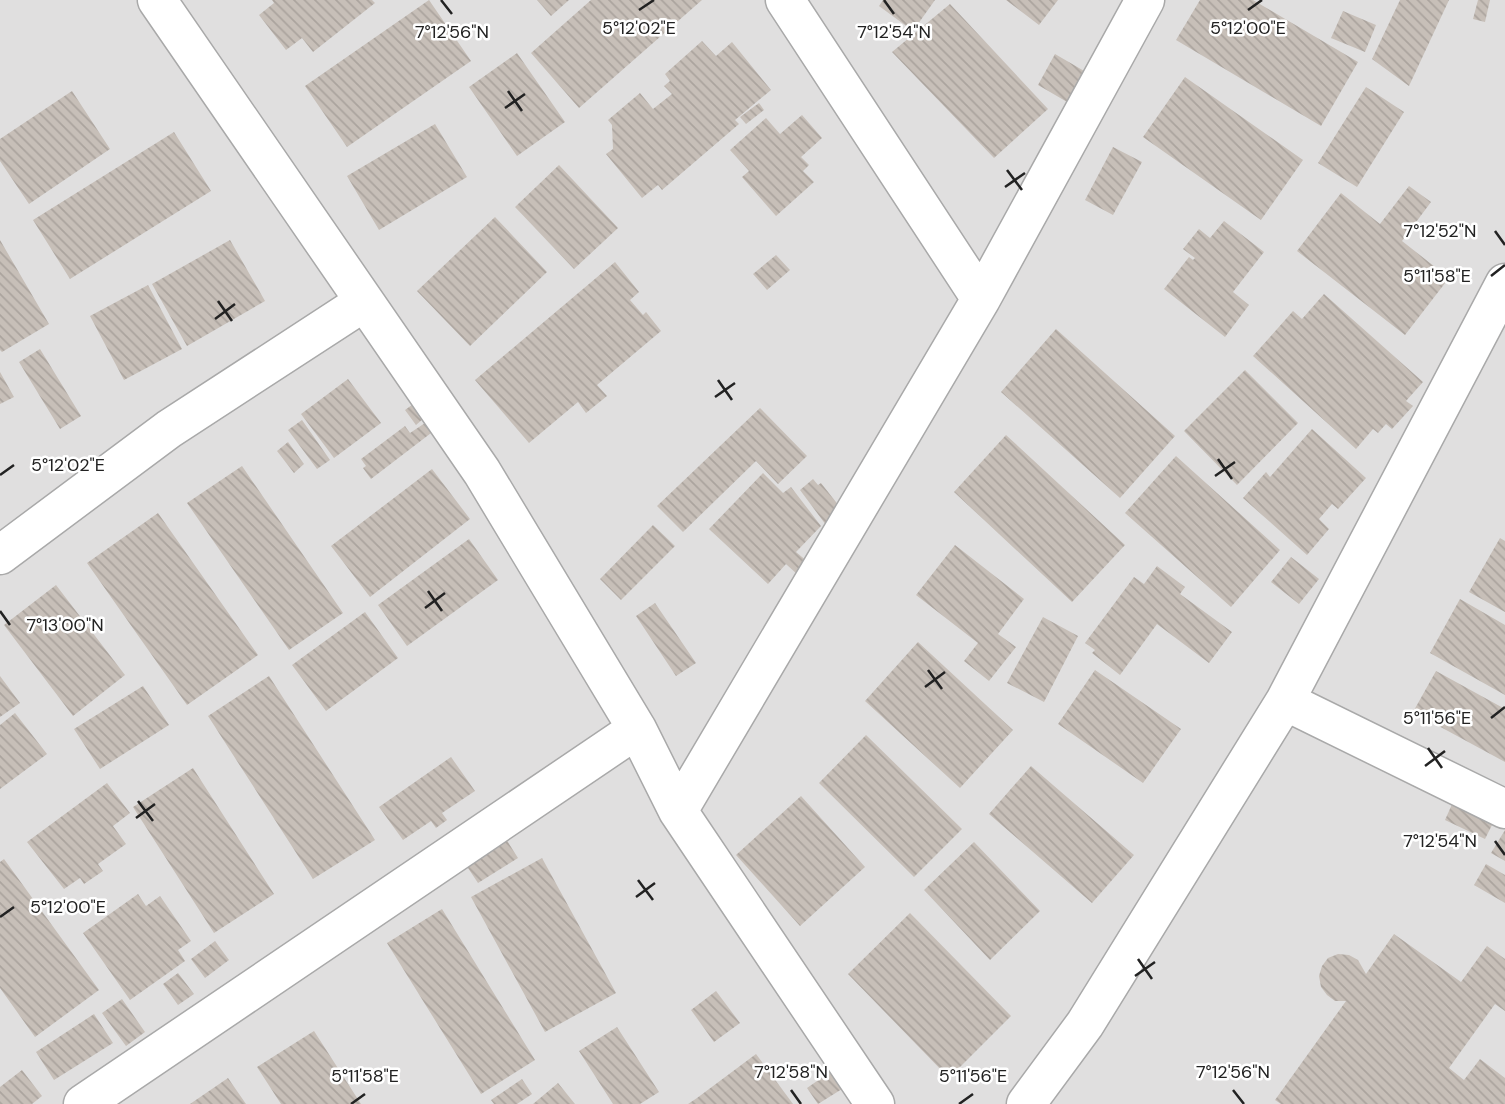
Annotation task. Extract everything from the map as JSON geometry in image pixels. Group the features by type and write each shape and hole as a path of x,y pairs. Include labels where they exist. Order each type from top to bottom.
{"street":[{"path":"157,0 482,472 637,729 678,811 875,1104"},
{"path":"785,0 981,299"},
{"path":"678,811 981,299 1146,0"},
{"path":"1026,1104 1085,1024 1285,701 1505,284"},
{"path":"0,555 169,429 364,302"},
{"path":"1285,701 1505,809"},
{"path":"83,1104 637,729"}],"shaded area":[{"path":"0,0 1505,0 1505,1104 0,1104"}],"building":[{"path":"272,0 372,0 375,3 313,52 302,38 286,50 259,15 274,3"},
{"path":"429,0 471,61 347,147 305,86"},
{"path":"537,0 569,0 551,16"},
{"path":"591,0 702,0 579,108 531,53"},
{"path":"883,0 935,0 913,31 879,6"},
{"path":"1006,0 1058,0 1039,25"},
{"path":"1200,0 1253,0 1358,62 1321,126 1176,40"},
{"path":"1400,0 1449,0 1409,86 1372,59"},
{"path":"1478,0 1490,0 1485,22 1473,19"},
{"path":"950,4 1048,109 994,158 892,52"},
{"path":"1343,11 1376,25 1365,52 1331,38"},
{"path":"702,41 716,56 732,42 771,90 735,120 739,124 662,190 658,185 642,198 606,154 613,149 612,125 608,120 640,93 653,109 672,94 664,86 670,81 665,74"},
{"path":"517,53 565,122 517,156 469,87"},
{"path":"1055,54 1091,75 1074,106 1038,85"},
{"path":"1185,77 1303,160 1261,220 1143,137"},
{"path":"1366,87 1404,112 1357,187 1318,163"},
{"path":"72,91 110,149 29,204 0,161 0,139"},
{"path":"759,103 764,110 746,124 740,117"},
{"path":"802,115 822,138 801,157 809,165 803,171 814,182 776,216 742,177 749,171 730,150 766,118 780,134"},
{"path":"435,124 467,177 379,230 347,176"},
{"path":"174,132 211,191 70,279 33,220"},
{"path":"1113,147 1142,162 1113,215 1085,200"},
{"path":"559,165 618,228 574,269 515,207"},
{"path":"1409,186 1431,202 1402,241 1449,278 1405,335 1297,251 1341,193 1380,224"},
{"path":"495,217 547,272 470,346 417,291"},
{"path":"1224,221 1264,252 1233,292 1249,305 1225,337 1164,289 1189,257 1193,260 1195,258 1183,249 1199,229 1210,238"},
{"path":"0,240 49,324 2,352 0,350"},
{"path":"230,240 265,301 187,346 152,284"},
{"path":"776,255 790,270 767,290 753,274"},
{"path":"615,262 639,292 630,300 643,315 646,312 661,331 597,385 607,396 586,413 578,402 529,443 475,380"},
{"path":"148,285 182,349 124,380 90,316"},
{"path":"1324,294 1423,382 1406,401 1413,406 1392,429 1386,424 1378,433 1373,429 1356,449 1253,356 1293,311 1302,319"},
{"path":"1056,329 1175,436 1120,498 1001,392"},
{"path":"40,349 81,416 60,429 19,362"},
{"path":"1245,370 1298,423 1237,485 1184,431"},
{"path":"0,372 14,397 0,404"},
{"path":"348,379 381,423 334,458 301,414"},
{"path":"420,399 431,412 416,425 405,410"},
{"path":"760,408 807,456 778,484 756,461 683,532 657,506"},
{"path":"302,420 330,460 317,469 288,430"},
{"path":"428,421 435,430 371,479 363,468 366,466 361,459 405,426 410,433"},
{"path":"1312,429 1366,478 1338,509 1332,504 1319,519 1329,529 1307,555 1243,498 1266,472 1270,477"},
{"path":"1006,435 1125,545 1072,602 954,492"},
{"path":"288,442 304,464 294,473 277,451"},
{"path":"1176,456 1280,550 1231,607 1125,513"},
{"path":"242,466 343,613 289,650 187,503"},
{"path":"432,469 470,519 370,597 331,546"},
{"path":"763,473 783,493 791,487 821,526 796,552 808,562 797,574 786,564 768,584 709,529"},
{"path":"813,479 818,485 821,483 843,511 829,529 800,490"},
{"path":"158,513 258,655 187,705 87,563"},
{"path":"653,525 675,546 621,600 600,579"},
{"path":"1500,538 1505,541 1505,612 1469,592"},
{"path":"469,539 498,580 407,646 378,605"},
{"path":"955,545 1024,599 998,634 1016,647 989,681 964,661 978,643 916,595"},
{"path":"1291,557 1319,579 1299,604 1271,582"},
{"path":"1157,566 1185,587 1180,594 1232,632 1209,663 1157,624 1120,675 1092,653 1095,650 1085,643 1134,577 1144,584"},
{"path":"56,585 125,675 73,716 4,625"},
{"path":"1460,599 1505,625 1505,695 1430,653"},
{"path":"655,603 696,663 676,676 636,616"},
{"path":"365,612 398,658 326,711 292,665"},
{"path":"1043,617 1078,636 1044,702 1007,683"},
{"path":"918,642 1013,730 960,788 865,701"},
{"path":"1095,670 1181,729 1143,783 1058,724"},
{"path":"1436,671 1505,709 1505,762 1413,712"},
{"path":"0,676 20,703 0,717"},
{"path":"269,676 375,840 313,879 208,716"},
{"path":"143,686 169,725 100,769 74,729"},
{"path":"15,713 47,754 0,789 0,725"},
{"path":"866,735 962,829 914,877 819,783"},
{"path":"451,757 475,791 442,813 447,820 436,828 431,821 403,840 379,807"},
{"path":"1031,766 1134,855 1092,903 989,814"},
{"path":"193,768 274,894 214,933 133,807"},
{"path":"107,783 130,813 113,826 126,844 98,864 103,871 84,884 80,878 64,889 27,842"},
{"path":"801,796 865,867 800,926 736,855"},
{"path":"1453,802 1494,821 1485,839 1445,820"},
{"path":"1505,830 1505,861 1491,853"},
{"path":"506,839 518,858 478,883 466,865"},
{"path":"974,842 1040,911 990,960 924,890"},
{"path":"542,858 616,993 545,1032 471,897"},
{"path":"4,859 99,990 35,1037 0,988 0,862"},
{"path":"1486,864 1505,875 1505,903 1474,885"},
{"path":"138,894 146,906 160,896 191,941 178,950 185,961 130,1000 83,933"},
{"path":"442,909 535,1060 481,1094 387,943"},
{"path":"910,913 1011,1016 949,1078 848,974"},
{"path":"1394,934 1461,982 1487,946 1505,959 1505,1011 1495,1004 1449,1068 1464,1080 1480,1059 1505,1078 1505,1104 1281,1104 1275,1100 1346,1001 1335,1001 1321,987 1319,976 1322,966 1328,958 1338,954 1349,955 1358,960 1366,974"},
{"path":"215,941 229,960 205,978 191,959"},
{"path":"178,973 194,994 178,1005 163,984"},
{"path":"716,991 740,1023 714,1042 691,1010"},
{"path":"122,999 145,1032 126,1046 102,1013"},
{"path":"94,1014 113,1043 54,1080 36,1052"},
{"path":"617,1027 659,1092 640,1104 613,1104 579,1051"},
{"path":"314,1031 361,1104 281,1104 257,1067"},
{"path":"756,1054 793,1104 688,1104 697,1098"},
{"path":"22,1070 42,1096 32,1104 0,1104 0,1087"},
{"path":"830,1072 842,1089 818,1104 807,1088"},
{"path":"228,1078 246,1104 190,1104"},
{"path":"522,1079 532,1094 517,1104 494,1104 491,1100"},
{"path":"558,1083 575,1104 533,1104"}]}
